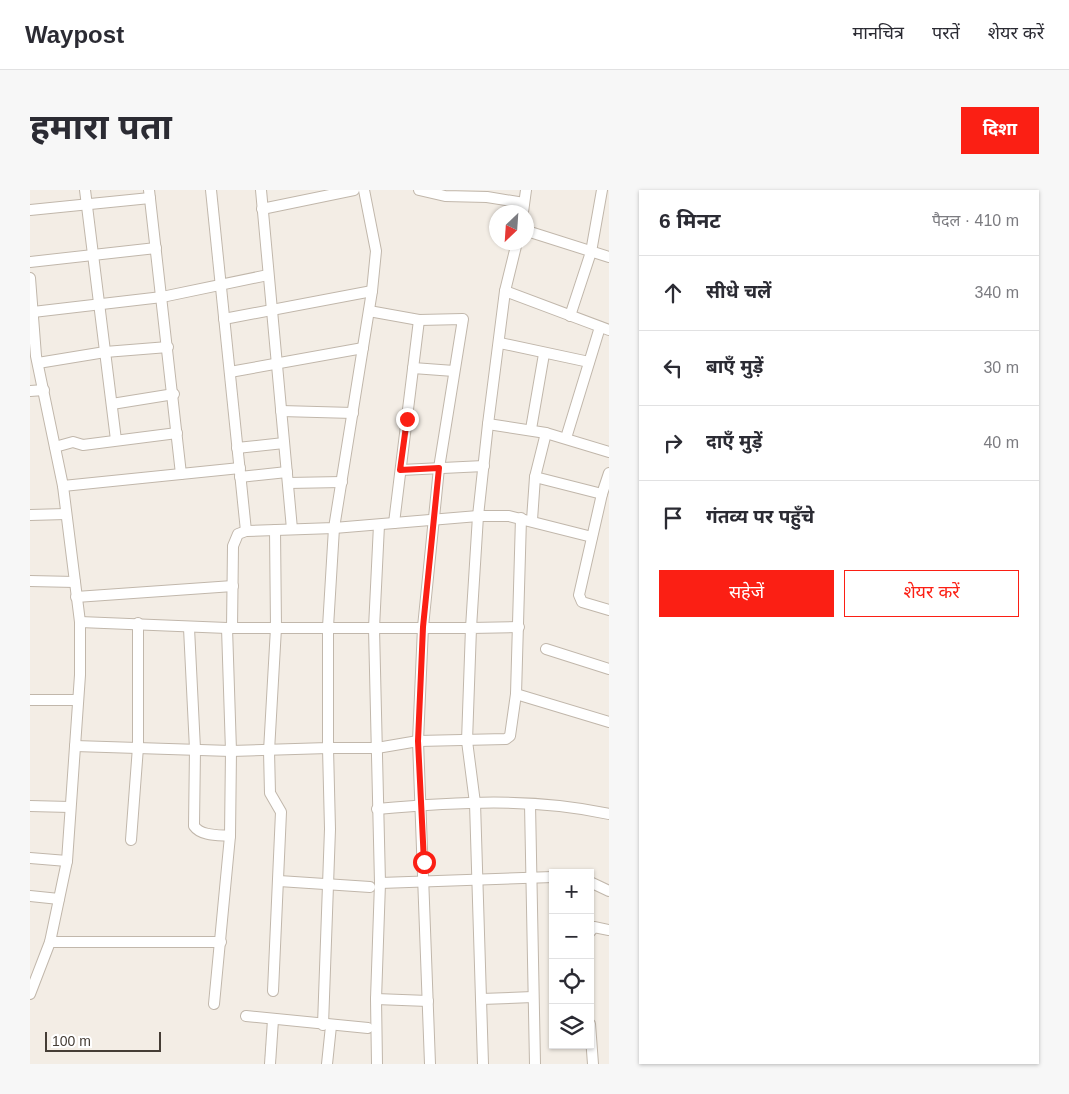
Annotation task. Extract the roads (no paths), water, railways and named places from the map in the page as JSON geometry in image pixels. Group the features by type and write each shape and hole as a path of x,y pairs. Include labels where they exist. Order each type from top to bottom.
{"street":[{"path":"85,190 116,440"},
{"path":"211,190 246,531"},
{"path":"261,190 292,529"},
{"path":"262,209 354,190"},
{"path":"327,1064 330,829 328,626 334,528 372,291 375,238 364,190"},
{"path":"419,190 437,193 487,194 515,205"},
{"path":"524,205 526,190"},
{"path":"570,316 591,252 602,190"},
{"path":"30,210 87,204 150,194 174,394 181,474"},
{"path":"534,234 609,257"},
{"path":"30,262 156,248"},
{"path":"483,1064 475,803 467,741 471,628 478,516 488,424 500,343 505,291 515,250"},
{"path":"33,312 162,297 220,287 268,275"},
{"path":"30,278 33,312 32,333 63,486 80,622 78,700 67,861 50,942 30,994"},
{"path":"224,319 372,291"},
{"path":"505,291 604,329 589,362 566,438"},
{"path":"369,311 419,320 463,319 439,468 423,627 418,741 422,805 430,1064"},
{"path":"394,523 419,320"},
{"path":"500,343 544,354 589,362"},
{"path":"38,363 105,352 168,346"},
{"path":"230,372 363,348"},
{"path":"531,429 544,354"},
{"path":"413,368 454,371"},
{"path":"30,391 44,390"},
{"path":"112,404 174,394"},
{"path":"281,411 353,413"},
{"path":"488,424 531,429 609,452"},
{"path":"56,447 73,442 84,445 177,433"},
{"path":"532,520 535,477 546,433"},
{"path":"237,448 284,443"},
{"path":"400,470 484,466"},
{"path":"63,486 181,474 287,472"},
{"path":"609,473 602,494 579,595 582,602 609,610"},
{"path":"535,477 602,494"},
{"path":"288,484 342,482"},
{"path":"30,516 66,514"},
{"path":"214,1004 230,836 230,628 234,539 238,534 246,531 334,528 478,516 509,516 532,520 592,537"},
{"path":"75,746 231,751 377,748 418,741 506,739 510,736 516,694 521,518"},
{"path":"378,1064 376,1000 380,883 374,628 379,525"},
{"path":"273,991 281,812 270,793 270,750 276,628 275,530"},
{"path":"30,581 75,582"},
{"path":"76,597 233,586"},
{"path":"80,622 138,623 189,628 328,626 374,628 519,627"},
{"path":"131,840 138,747 138,623"},
{"path":"189,628 195,749 194,826 197,830 205,833 230,836"},
{"path":"546,649 609,668"},
{"path":"516,694 609,722"},
{"path":"30,700 78,700"},
{"path":"377,809 475,803 560,804 608,810"},
{"path":"530,804 533,878 535,1064"},
{"path":"30,806 70,807"},
{"path":"30,858 67,861"},
{"path":"380,883 549,877"},
{"path":"279,881 370,887"},
{"path":"594,884 609,891"},
{"path":"30,896 59,899"},
{"path":"594,926 609,930"},
{"path":"50,942 221,942"},
{"path":"481,999 533,997"},
{"path":"376,1000 428,1001"},
{"path":"246,1016 327,1026 368,1028"},
{"path":"270,1064 273,1020"},
{"path":"592,1049 593,1064"}]}
